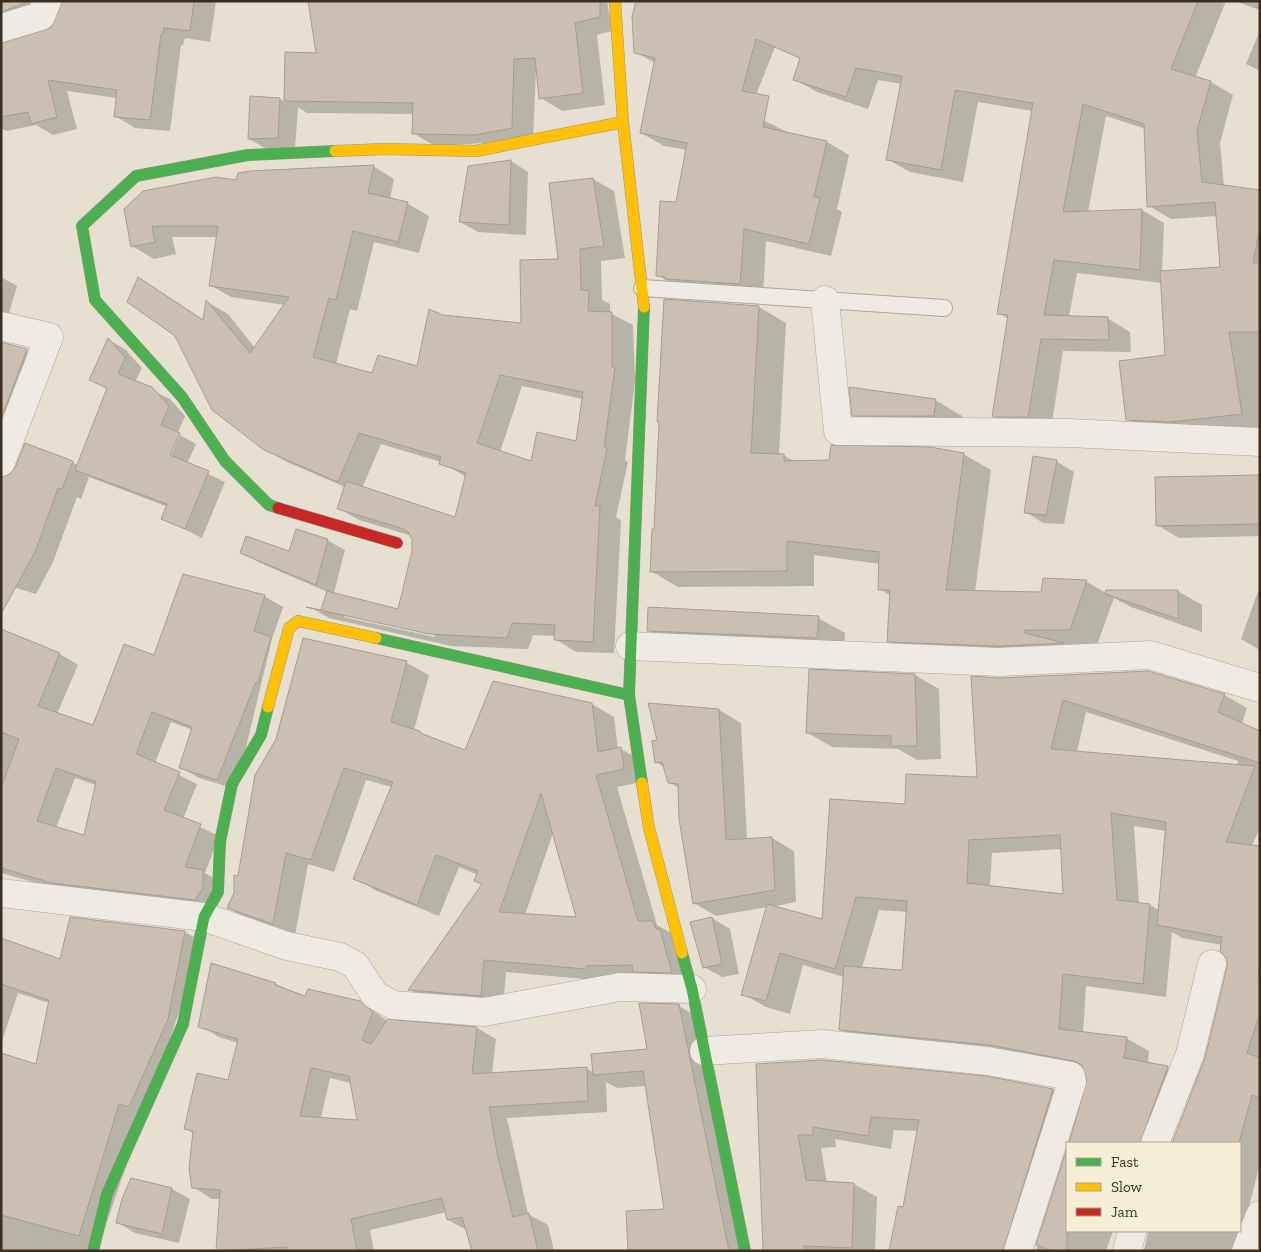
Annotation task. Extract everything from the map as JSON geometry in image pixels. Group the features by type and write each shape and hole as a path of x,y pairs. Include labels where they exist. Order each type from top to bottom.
{"street":[{"path":"1,28 40,16 47,1"},
{"path":"615,1 623,122 645,317 629,695 649,828 692,989 745,1251"},
{"path":"397,543 269,504 225,461 182,397 95,300 82,226 136,176 248,154 386,149 476,151 623,122"},
{"path":"825,300 838,431 1068,433 1260,442"},
{"path":"1,326 49,337 1,462"},
{"path":"93,1251 107,1194 183,1024 204,917 218,892 220,842 232,784 261,735 289,628 298,621 629,695"},
{"path":"630,646 1000,662 1150,655 1260,688"},
{"path":"1,893 204,917 287,946 340,957 355,965 375,995 393,1005 484,1012 620,987 692,989"},
{"path":"1156,1142 1190,1054 1212,964"},
{"path":"704,1051 822,1044 988,1061 1072,1076 1072,1082 1018,1251"},
{"path":"1246,1251 1260,1215"},
{"path":"1127,1251 1132,1232"}],"lane":[{"path":"642,288 944,308"}],"building":[{"path":"1,1 30,1 1,12"},
{"path":"62,1 194,1 190,31 164,28 163,34 161,34 150,120 114,117 117,90 48,80 57,117 31,124 28,112 1,117 1,43 51,28"},
{"path":"308,1 600,1 600,17 575,23 583,93 539,99 535,58 514,59 512,128 475,135 412,134 413,103 284,101 285,52 316,53"},
{"path":"636,1 1198,1 1171,69 1211,81 1197,130 1202,182 1260,190 1260,227 1253,263 1260,263 1260,332 1229,332 1242,414 1171,422 1126,420 1119,361 1165,355 1160,271 1220,267 1215,202 1147,207 1144,124 1083,104 1063,212 1142,209 1140,270 1054,260 1044,315 1108,317 1109,340 1041,339 1028,417 992,417 1008,315 997,314 1033,103 955,90 941,170 886,160 902,76 856,68 846,97 793,80 800,58 756,39 742,91 769,96 763,127 827,141 814,197 820,198 809,244 744,229 740,284 665,279 665,277 656,276 660,201 676,202 687,143 640,133 655,58 634,53 632,16"},
{"path":"250,96 280,98 278,138 248,139"},
{"path":"511,160 509,225 459,222 468,166"},
{"path":"374,165 368,193 408,202 398,242 353,231 336,300 329,298 313,357 372,373 378,355 417,366 429,309 443,315 521,323 520,260 558,259 549,183 593,178 604,246 580,249 581,290 589,291 588,311 612,312 612,367 615,367 604,447 607,448 595,506 600,506 593,642 554,640 555,625 512,623 507,638 429,634 306,607 321,610 327,591 398,609 412,551 412,539 408,532 401,528 337,509 346,481 455,517 466,473 439,464 441,457 359,433 338,482 264,450 212,410 175,336 127,302 138,277 203,320 206,300 250,353 289,297 209,286 218,226 152,226 155,242 131,247 124,209 143,191 216,177 236,180 238,173","holes":["500,375 583,392 576,441 537,432 531,461 477,443"]},
{"path":"664,299 759,306 751,453 784,454 784,461 829,460 831,445 930,447 964,453 946,590 1041,592 1043,578 1087,580 1070,630 1025,630 1025,633 1064,643 999,646 887,642 890,590 878,590 879,552 787,541 787,571 650,572 652,529 654,529 659,422 657,422"},
{"path":"108,338 125,357 118,374 152,387 169,406 161,425 180,433 170,455 209,471 185,529 161,519 167,504 75,470 107,388 89,380"},
{"path":"1,342 27,349 4,411 1,410"},
{"path":"849,387 936,399 934,416 852,416"},
{"path":"25,443 73,461 62,489 58,488 35,552 1,614 1,477 10,474 15,468"},
{"path":"1033,456 1057,460 1046,515 1024,513"},
{"path":"1260,475 1260,524 1156,526 1155,477"},
{"path":"296,529 328,539 316,585 240,553 246,536 289,551"},
{"path":"183,574 265,595 254,631 271,637 258,683 256,682 217,780 179,768 192,727 152,712 136,754 180,772 164,810 201,824 185,867 203,870 203,888 195,900 52,883 1,868 1,788 19,739 1,732 1,629 60,653 38,706 93,725 124,644 154,655","holes":["56,768 96,782 84,835 37,821"]},
{"path":"1106,590 1178,590 1178,619 1105,594"},
{"path":"648,607 819,616 817,638 647,631"},
{"path":"303,638 407,661 391,722 420,731 420,733 465,750 493,681 592,703 598,752 621,747 624,769 596,775 638,921 653,921 656,929 660,929 672,973 633,972 632,965 586,966 585,969 484,960 481,996 408,990 482,884 474,881 478,871 436,855 417,905 353,879 393,782 344,768 311,860 286,853 273,924 227,908 234,893 234,875 238,876 255,775 276,739","holes":["541,793 576,917 499,912"]},
{"path":"809,669 915,674 917,746 891,746 891,736 806,733"},
{"path":"1148,671 1225,694 1218,712 1260,731 1260,763 1063,700 1051,749 1255,766 1226,842 1260,846 1260,959 1258,977 1260,977 1260,1013 1247,1053 1260,1058 1260,1098 1252,1095 1239,1142 1172,1142 1205,1058 1227,967 1227,959 1220,951 1222,937 1157,925 1166,822 1111,813 1117,900 1150,904 1143,984 1063,974 1059,1029 1127,1037 1124,1058 1168,1066 1140,1142 1069,1142 1087,1080 1082,1065 1074,1061 990,1045 839,1030 844,966 902,970 907,901 856,897 835,969 780,953 766,1001 741,995 767,904 822,919 830,799 905,804 906,774 977,777 971,676 1000,678","holes":["1060,835 1063,894 967,883 969,840"]},
{"path":"648,703 719,709 726,840 772,837 775,890 693,904 679,819 678,784 668,783 662,762 655,763 652,741 657,740"},
{"path":"70,917 185,931 168,1019 129,1107 119,1104 79,1236 1,1215 1,1053 36,1064 49,1000 1,984 1,938 60,959"},
{"path":"712,917 722,964 703,968 690,922"},
{"path":"211,963 276,983 275,985 305,996 308,989 360,1001 373,1012 362,1040 371,1044 388,1019 477,1027 472,1074 587,1067 588,1101 489,1107 498,1158 513,1217 529,1213 538,1251 472,1251 462,1217 447,1220 442,1198 351,1219 357,1251 287,1251 287,1247 216,1251 220,1190 192,1188 189,1169 193,1131 184,1129 197,1073 228,1080 238,1039 198,1027","holes":["311,1068 349,1076 357,1120 300,1116"]},
{"path":"639,1003 679,1004 729,1251 628,1251 626,1211 664,1209 643,1071 593,1075 591,1054 647,1049"},
{"path":"822,1060 986,1076 1053,1089 1003,1251 889,1251 898,1206 903,1207 919,1120 871,1117 868,1136 813,1127 813,1135 798,1135 806,1180 854,1183 852,1248 804,1246 805,1251 763,1251 756,1064"},
{"path":"1066,1151 1067,1251 1053,1251 1036,1245"},
{"path":"131,1178 172,1188 162,1234 116,1223 122,1199"}],"traffic: fast":[{"path":"278,508 269,505 225,461 182,397 95,300 82,226 136,176 248,155 335,151"},
{"path":"642,783 629,695 644,307"},
{"path":"376,638 629,695"},
{"path":"93,1251 107,1194 183,1024 204,917 218,892 220,842 232,784 261,735 268,707"},
{"path":"682,953 692,989 745,1251"}],"traffic: slow":[{"path":"615,1 623,122 644,307"},
{"path":"335,151 386,149 476,151 623,122"},
{"path":"268,707 289,628 298,621 376,638"},
{"path":"642,783 649,828 682,953"}],"traffic: jam":[{"path":"278,508 397,543"}]}
